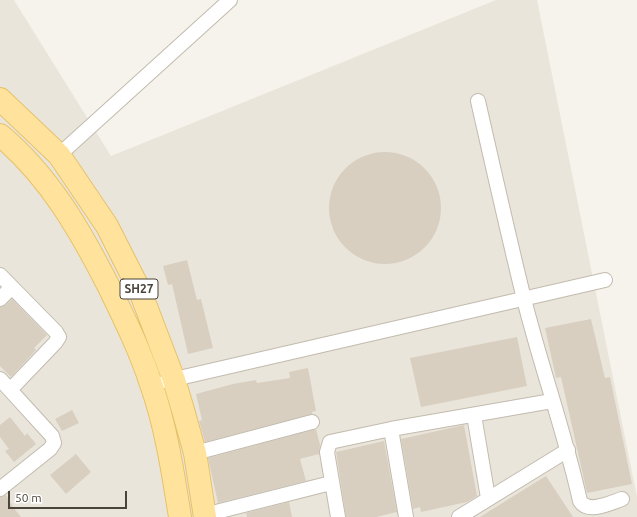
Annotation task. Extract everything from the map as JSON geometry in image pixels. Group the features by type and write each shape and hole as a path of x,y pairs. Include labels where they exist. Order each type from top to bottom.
{"main road":[{"name":"SH27","path":"0,99 59,155 107,226 140,291 174,380 195,453 204,516"},
{"name":"SH27","path":"0,135 15,148 48,184 84,238 125,320 152,384 169,453 180,517"}],"street":[{"path":"59,155 230,0"},
{"path":"478,101 524,300 552,401 568,450 580,501 583,506 590,508 622,499"},
{"path":"0,275 56,332 59,337 10,390"},
{"path":"152,384 606,280"},
{"path":"0,299 12,287"},
{"path":"0,378 52,436 54,443 50,449 0,489"},
{"path":"338,517 331,483 327,452 330,442 391,429 552,401"},
{"path":"474,415 488,498"},
{"path":"195,453 312,422"},
{"path":"391,429 406,517"},
{"path":"459,517 568,450"},
{"path":"204,516 331,483"}],"shaded area":[{"path":"0,0 14,0 111,156 496,0 537,0 637,497 637,517 0,517"}],"building":[{"path":"385,152 396,153 406,157 416,162 424,169 431,177 436,187 440,197 440,219 436,229 431,239 424,247 416,254 406,259 396,263 385,264 374,263 364,259 354,254 346,247 339,239 334,229 330,219 329,208 330,197 334,187 339,177 346,169 354,162 364,157 374,153"},
{"path":"187,260 197,300 201,299 213,348 188,354 172,284 168,285 163,266"},
{"path":"12,299 47,335 34,348 36,350 11,377 0,366 0,307 6,305"},
{"path":"591,319 605,378 610,377 632,484 587,493 561,377 556,378 545,328"},
{"path":"517,337 527,386 421,407 410,358"},
{"path":"308,368 316,411 312,412 312,414 205,442 199,421 202,420 196,394 233,384 256,380 257,383 290,378 289,372"},
{"path":"72,410 79,423 62,431 55,419"},
{"path":"10,417 25,436 27,433 36,444 14,462 5,451 9,449 0,437 0,425"},
{"path":"464,425 477,496 467,502 421,512 420,507 413,509 401,439"},
{"path":"316,429 320,445 319,454 300,459 306,481 218,503 208,458"},
{"path":"384,441 397,512 376,517 346,517 336,452"},
{"path":"76,454 91,472 66,494 50,475"},
{"path":"546,476 573,517 480,517 520,492"},
{"path":"6,495 21,517 0,517 0,497"},
{"path":"289,502 292,517 247,517 246,513"}]}
